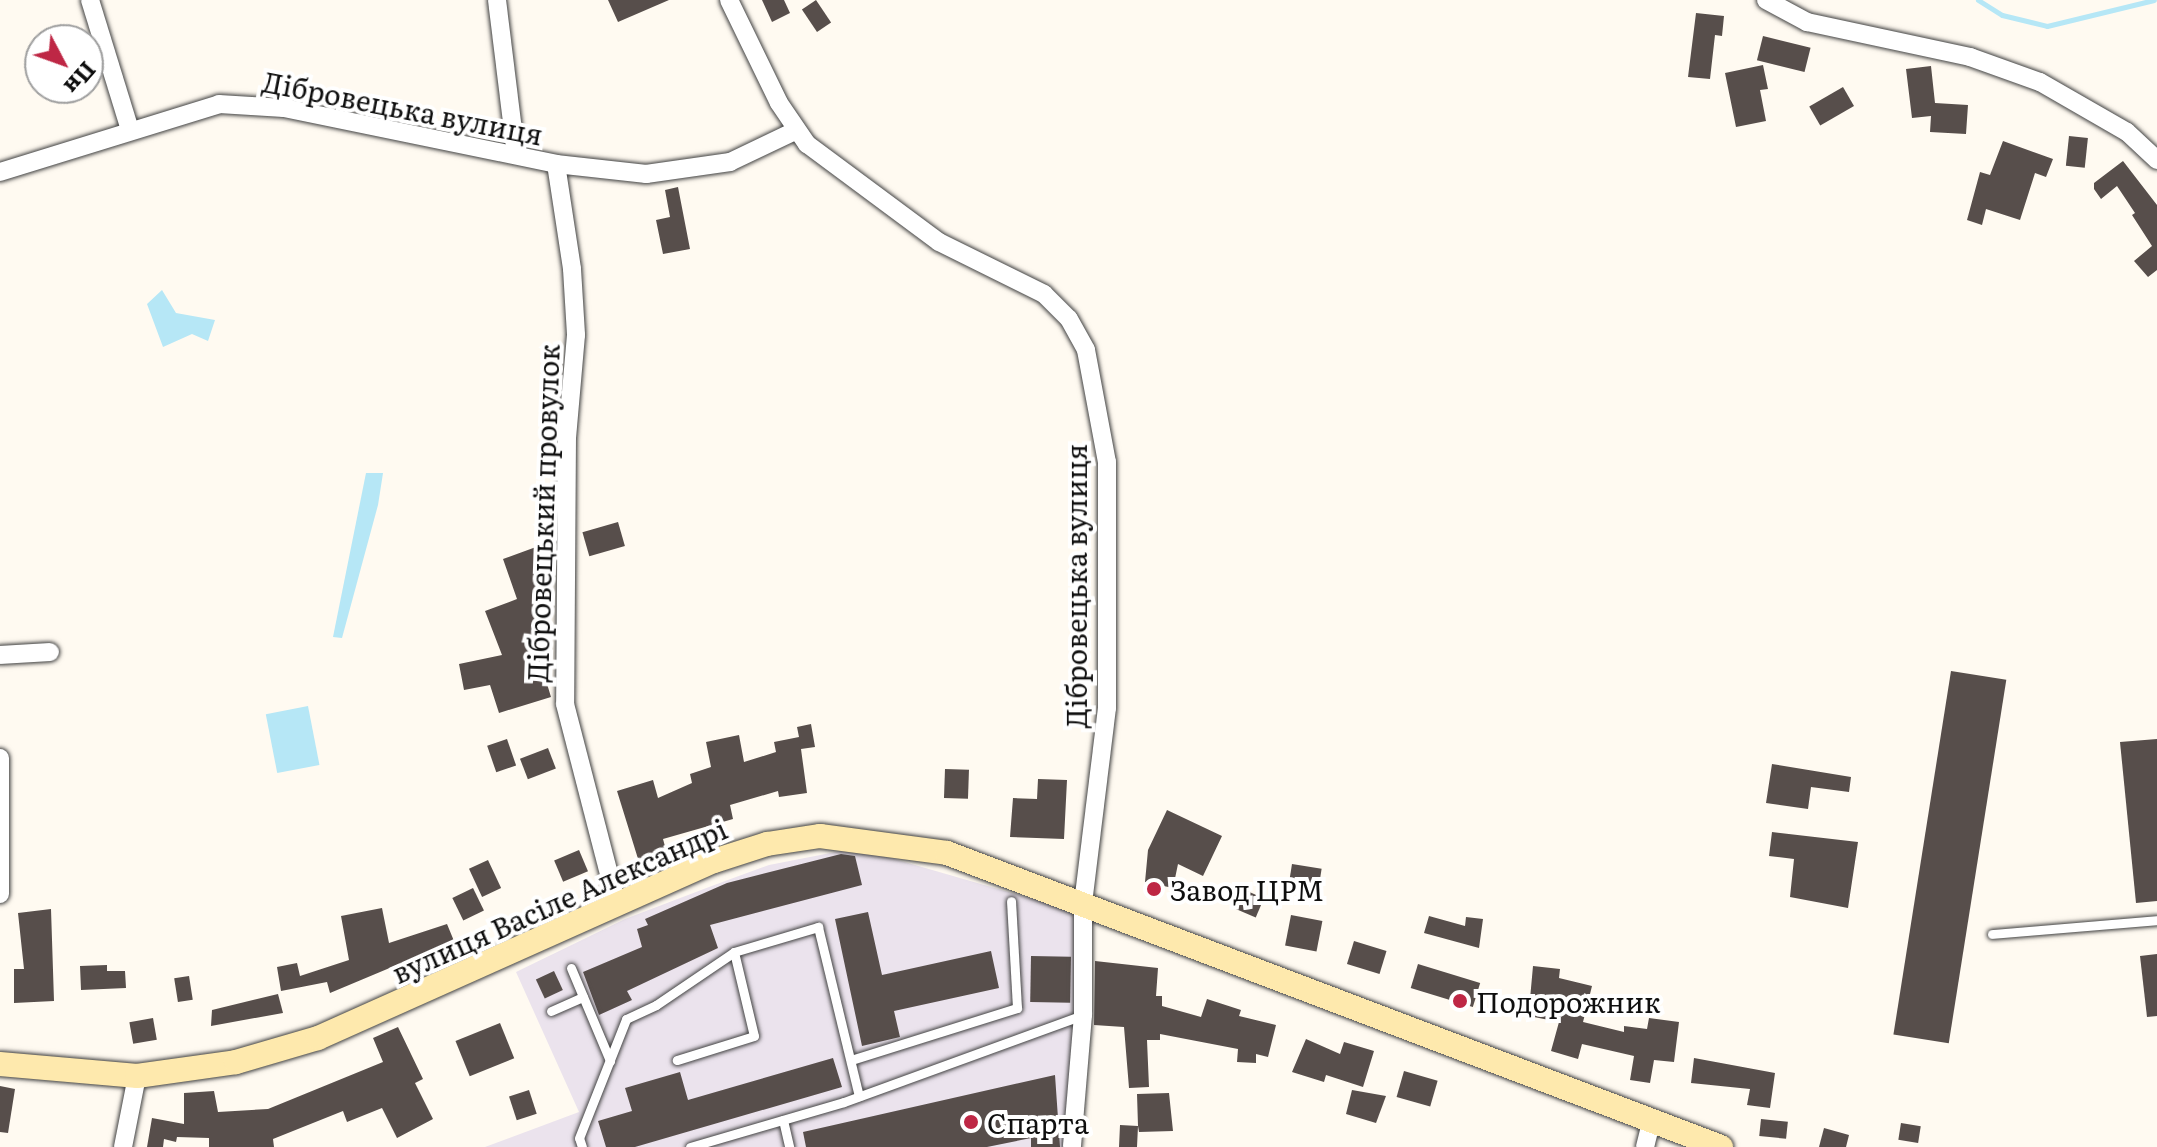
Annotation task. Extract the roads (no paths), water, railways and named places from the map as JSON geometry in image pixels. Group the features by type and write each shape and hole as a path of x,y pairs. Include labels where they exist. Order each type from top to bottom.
{"main road":[{"name":"вулиця Васіле Александрі","path":"0,1064 137,1076 188,1073 318,1038 714,861 767,844 820,836 947,853 1721,1147"}],"street":[{"path":"90,0 130,130"},
{"path":"497,0 516,154"},
{"name":"Дібровецька вулиця","path":"729,0 797,130 855,185 939,242 1044,294 1069,319 1086,350 1107,462 1107,708 1083,903 1083,1015 1072,1147"},
{"path":"1766,0 1807,22 1970,57 2040,82 2127,132 2157,160"},
{"name":"Дібровецька вулиця","path":"0,172 219,104 284,108 556,164 646,174 705,169 797,130"},
{"name":"Дібровецький провулок","path":"556,164 572,269 576,335 562,593 568,633 565,704 617,905"},
{"path":"0,655 50,652"},
{"path":"0,758 0,894"},
{"path":"123,1147 137,1076"},
{"path":"1645,1147 1652,1119"}],"lane":[{"path":"851,1060 1017,1008 1011,901"},
{"path":"1992,934 2157,920"},
{"path":"582,1147 579,1138 626,1019 656,1005 734,952 818,927 859,1096"},
{"path":"677,1060 754,1036 734,952"},
{"path":"571,968 610,1061"},
{"path":"551,1011 583,997"},
{"path":"690,1147 859,1096 1083,1015"},
{"path":"783,1120 789,1147"}],"water":[{"path":"162,290 176,313 215,320 208,341 192,334 163,347 147,304"},
{"path":"366,473 383,473 378,505 342,638 333,637"},
{"path":"308,706 319,765 277,773 266,714"}],"waterway":[{"path":"1978,0 2002,15 2047,26 2154,0"}],"place":[{"name":"Завод ЦРМ","path":"1154,889"},
{"name":"Подорожник","path":"1460,1001"},
{"name":"Спарта","path":"971,1122"}]}
